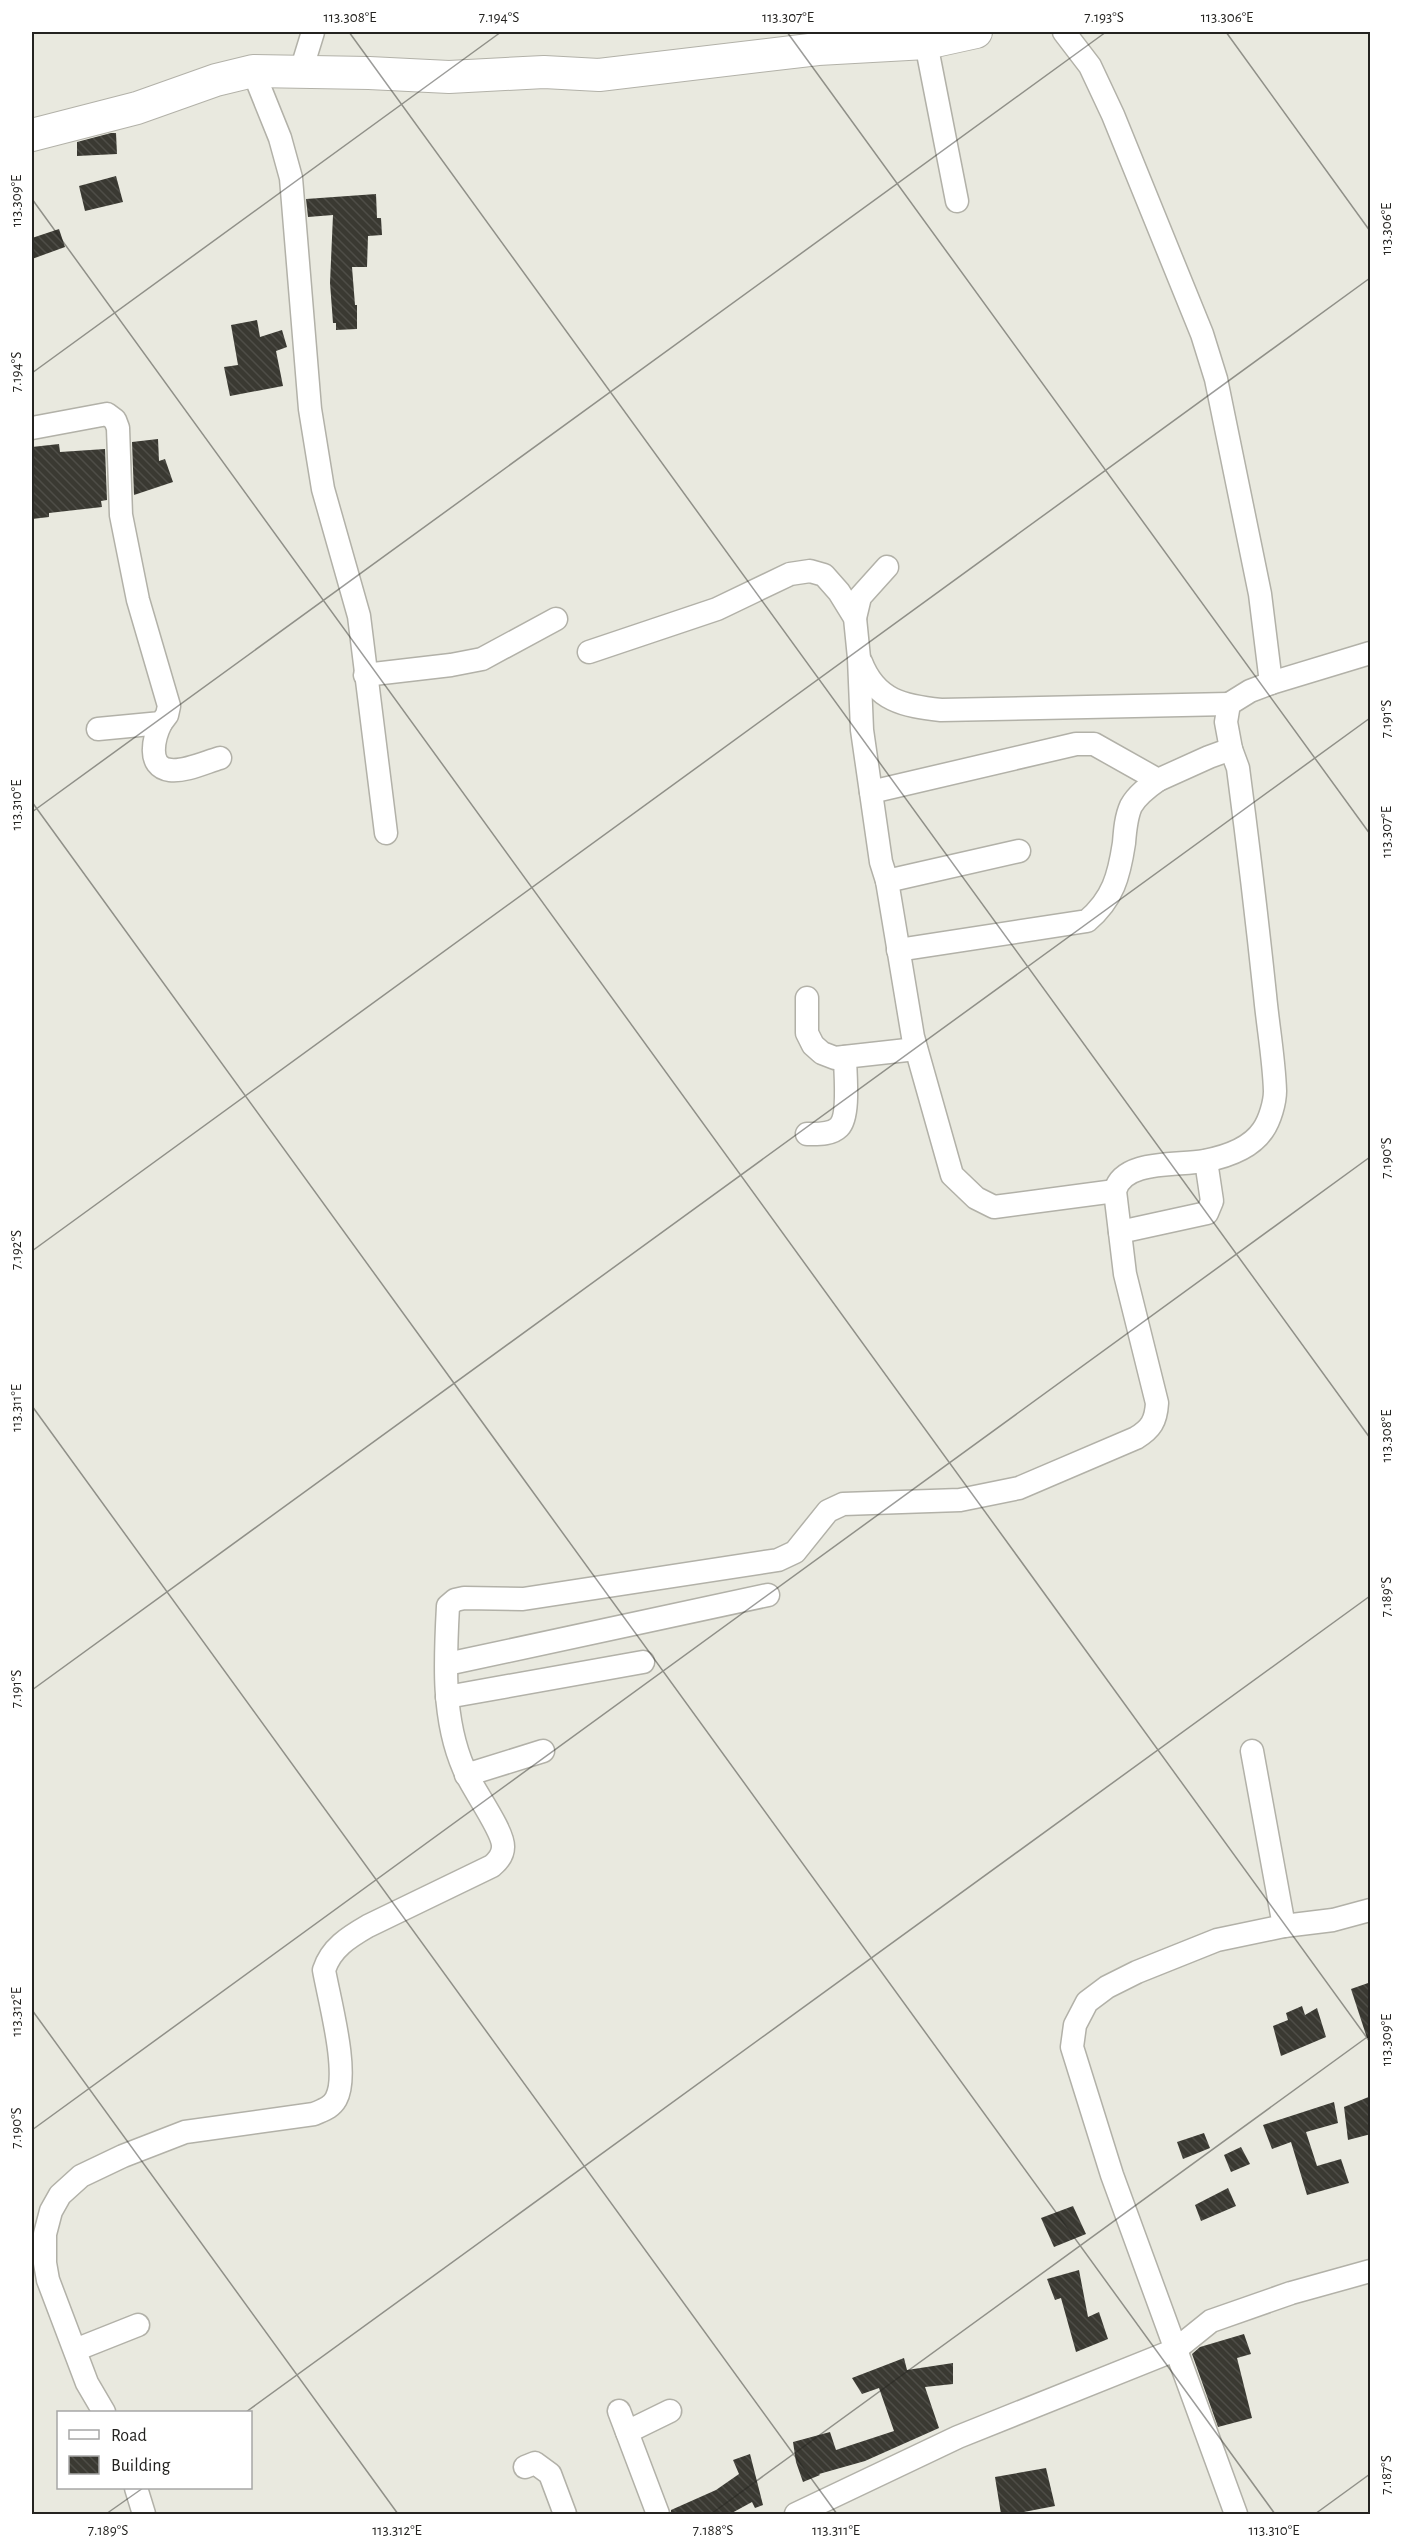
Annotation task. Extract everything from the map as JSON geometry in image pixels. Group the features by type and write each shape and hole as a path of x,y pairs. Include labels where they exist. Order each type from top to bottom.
{"street":[{"path":"301,71 312,32"},
{"path":"32,135 137,108 216,80 253,71 449,77 544,72 599,75 818,49 926,44 976,32"},
{"path":"1064,32 1090,66 1113,115 1202,334 1216,379 1260,594 1271,683"},
{"path":"926,44 957,201"},
{"path":"253,71 280,138 291,178 310,409 323,489 359,616 386,833"},
{"path":"32,428 107,414 115,420 118,428 121,515 138,600 169,706 167,715 157,732 153,752 156,762 162,768 170,770 220,758"},
{"path":"887,567 860,597 855,618 860,658 862,730 881,862 887,881 916,1049 952,1175 976,1198 994,1207 1115,1191"},
{"path":"589,652 717,609 790,574 810,571 824,575 839,592 855,618"},
{"path":"365,675 482,659 556,619"},
{"path":"860,658 866,676 884,694 905,706 964,710 1229,704 1250,691 1271,683 1371,653"},
{"path":"103,2411 87,2383 48,2280 45,2262 45,2234 51,2211 60,2196 81,2176 123,2156 186,2132 314,2114 328,2108 335,2101 342,2075 324,1970 328,1958 349,1937 492,1866 502,1853 504,1845 500,1834 466,1775 455,1745 447,1712 448,1606 455,1600 464,1598 523,1599 778,1560 795,1552 828,1511 843,1504 960,1500 1019,1488 1136,1438 1148,1430 1156,1419 1158,1403 1125,1274 1115,1191 1117,1184 1126,1175 1139,1168 1206,1161 1244,1148 1265,1128 1275,1093 1255,897 1238,768 1231,749 1226,722 1229,704"},
{"path":"98,729 161,723"},
{"path":"871,792 1076,744 1094,744 1158,780"},
{"path":"898,950 1087,921 1111,896 1118,874 1126,823 1132,805 1142,792 1158,780 1231,749"},
{"path":"887,881 1019,851"},
{"path":"807,999 807,1033 813,1045 822,1053 835,1058 916,1049"},
{"path":"807,1134 826,1134 839,1127 845,1117 845,1057"},
{"path":"1120,1232 1207,1213 1212,1201 1206,1161"},
{"path":"447,1664 768,1594"},
{"path":"447,1697 643,1662"},
{"path":"466,1775 543,1751"},
{"path":"1252,1751 1284,1926"},
{"path":"1236,2514 1112,2175 1072,2047 1075,2025 1087,2002 1107,1987 1137,1972 1217,1940 1284,1926 1334,1920 1371,1910"},
{"path":"796,2514 958,2437 1175,2350 1211,2321 1244,2308 1371,2271"},
{"path":"75,2350 138,2325"},
{"path":"619,2411 658,2514"},
{"path":"627,2432 670,2411"},
{"path":"525,2467 535,2463 550,2474 565,2514"},
{"path":"137,2489 144,2514"}],"building":[{"path":"116,133 117,154 77,156 77,142"},
{"path":"116,176 123,202 85,211 79,186"},
{"path":"376,194 377,218 381,218 382,235 368,236 367,267 352,267 355,305 357,305 357,329 336,330 336,323 333,323 330,283 333,215 308,217 306,199"},
{"path":"59,229 65,247 32,259 32,238"},
{"path":"257,320 260,337 282,330 287,347 276,351 283,386 230,396 224,367 238,365 231,325"},
{"path":"158,439 159,461 165,459 173,482 134,495 132,442"},
{"path":"59,444 60,452 105,449 107,500 101,501 102,507 49,513 49,517 32,519 32,447"},
{"path":"1371,1982 1371,2038 1367,2038 1351,1989"},
{"path":"1302,2006 1305,2015 1317,2008 1326,2037 1281,2056 1273,2026 1288,2020 1286,2013"},
{"path":"1371,2096 1371,2134 1348,2140 1344,2107"},
{"path":"1334,2102 1338,2123 1306,2132 1317,2166 1341,2159 1349,2183 1307,2195 1291,2142 1272,2149 1263,2125"},
{"path":"1204,2133 1210,2148 1183,2159 1177,2142"},
{"path":"1241,2147 1250,2164 1231,2172 1224,2155"},
{"path":"1228,2188 1236,2206 1201,2221 1195,2205"},
{"path":"1073,2206 1086,2234 1054,2247 1041,2218"},
{"path":"1079,2270 1088,2317 1099,2312 1108,2339 1076,2352 1061,2298 1055,2300 1047,2279"},
{"path":"1244,2334 1251,2354 1237,2358 1252,2418 1218,2427 1192,2354 1200,2347"},
{"path":"904,2358 907,2370 953,2363 953,2384 925,2387 939,2428 865,2461 819,2474 803,2482 796,2462 793,2442 830,2432 836,2450 894,2431 879,2388 862,2394 852,2378"},
{"path":"750,2454 763,2505 755,2508 752,2502 730,2514 671,2514 671,2510 716,2490 739,2474 733,2460"},
{"path":"1046,2468 1055,2506 1014,2514 1001,2514 995,2477"}]}
